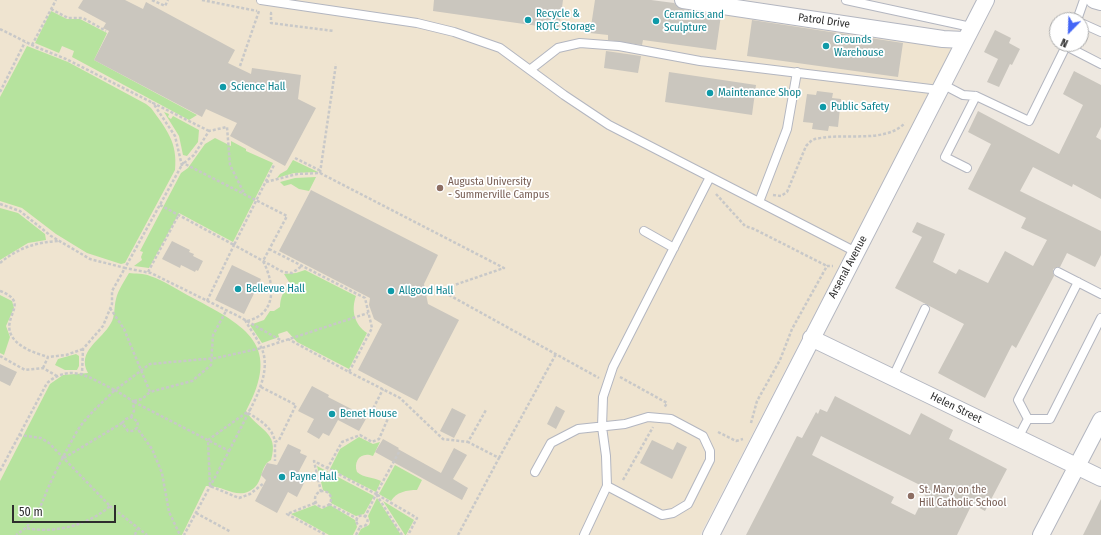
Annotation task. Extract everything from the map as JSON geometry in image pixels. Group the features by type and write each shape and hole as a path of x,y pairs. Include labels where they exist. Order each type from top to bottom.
{"street":[{"name":"Patrol Drive","path":"683,0 943,39 968,34"},
{"name":"Arsenal Avenue","path":"711,535 986,0"},
{"path":"1094,0 1101,2"},
{"name":"Helen Street","path":"811,338 1101,478"},
{"path":"1042,535 1101,420"}],"lane":[{"path":"261,0 416,23 454,32 500,48 564,95 609,125 856,252"},
{"path":"846,0 968,34"},
{"path":"1080,12 1084,0"},
{"path":"1089,27 1101,32"},
{"path":"530,69 558,48 580,43 619,46 700,61 941,87 963,95 976,96 1029,121 1063,52"},
{"path":"1079,52 1101,64"},
{"path":"759,202 787,129 797,72"},
{"path":"967,168 946,157 976,96"},
{"path":"584,535 607,486 606,456 602,427 603,397 613,367 710,177"},
{"path":"644,231 674,248"},
{"path":"1058,272 1101,294"},
{"path":"1028,419 1018,400 1078,282"},
{"path":"893,377 925,309"},
{"path":"1028,419 1050,419 1101,318"},
{"path":"535,472 551,442 578,429 625,424 648,417 671,419 703,436 710,451 710,460 688,504 673,513 662,515 607,486"},
{"path":"1018,438 1028,419"}],"path":[{"path":"32,45 56,0"},
{"path":"152,0 165,6 168,0"},
{"path":"202,0 271,13 271,23 334,31"},
{"path":"51,8 68,18 83,18 106,31"},
{"path":"240,66 259,11"},
{"path":"0,28 25,42 66,59 208,131 227,127 230,165 245,195"},
{"path":"0,92 25,42"},
{"path":"321,172 336,64"},
{"path":"153,104 175,136 183,164 287,216 263,261 272,288 272,296 269,306 264,313 258,317 246,321"},
{"path":"771,194 781,196 787,192 806,146 812,140 839,136 857,137 874,135 896,130 909,119"},
{"path":"0,291 12,298 14,301 15,307 10,325 13,337 29,350 48,357 66,355 83,349 103,326 110,308 112,291 183,164 194,155 208,131"},
{"path":"295,158 504,268 440,290 599,378"},
{"path":"207,301 274,165"},
{"path":"266,182 297,174 321,172"},
{"path":"716,194 745,226 761,232 827,266 833,266 836,261"},
{"path":"0,204 20,211 60,241 90,259 148,272 226,310 282,341"},
{"path":"160,205 283,272 292,273 302,266"},
{"path":"148,272 178,216"},
{"path":"0,263 10,255 28,246 37,243 60,241"},
{"path":"269,249 365,298 372,328 349,372"},
{"path":"749,430 757,401 780,360 792,329 827,266"},
{"path":"110,308 124,329 133,353 142,369 150,392"},
{"path":"133,401 142,399 150,392 192,381 211,365 213,335 226,310"},
{"path":"16,535 25,528 40,510 48,488 77,432 88,417 116,390 142,369 150,364 211,358 262,348 368,313"},
{"path":"184,535 261,388 264,377 262,348 246,321"},
{"path":"288,339 400,398 443,439 468,442 499,458"},
{"path":"82,374 83,349"},
{"path":"458,535 556,354"},
{"path":"0,356 25,370 44,368 57,376"},
{"path":"44,368 48,357"},
{"path":"0,471 47,383 57,376 72,372 82,374 116,390 133,401 229,451"},
{"path":"619,376 667,402 664,408"},
{"path":"261,388 296,405 279,440 275,442"},
{"path":"327,469 342,442 360,435 372,442 379,439 389,416 373,409 383,389"},
{"path":"131,418 134,410 133,401"},
{"path":"208,440 250,410"},
{"path":"468,442 486,410"},
{"path":"248,414 267,426 274,435 275,461"},
{"path":"64,458 122,423 126,419 131,418 138,422 137,428 152,449 162,473 169,512 180,535"},
{"path":"122,423 128,430 132,431 137,428"},
{"path":"623,480 654,426"},
{"path":"718,432 736,441 741,441 745,438"},
{"path":"19,435 41,438 49,443 110,506 146,535"},
{"path":"208,440 210,486"},
{"path":"360,526 363,527 368,523 365,516 399,452"},
{"path":"321,492 314,461 417,518 408,535"},
{"path":"210,486 239,498 250,494 264,483"},
{"path":"316,503 317,494 321,492 327,493 330,497 329,504"},
{"path":"376,494 402,535"},
{"path":"316,503 322,507 329,504"},
{"path":"316,503 287,514 326,535"},
{"path":"329,504 358,519"},
{"path":"25,528 36,531 57,529 79,524 98,516 110,506"},
{"path":"196,513 231,532"},
{"path":"358,519 360,516 365,516"},
{"path":"356,535 360,526 358,524 358,519"},
{"path":"135,535 137,528"}],"shaded area":[{"name":"Augusta University - Summerville Campus","path":"0,0 647,0 953,47 700,535 0,535"}],"green space":[{"path":"51,11 67,19 80,19 107,33 94,60 197,115 189,120 72,57 74,51 62,46 59,53 35,43"},
{"path":"27,46 68,62 146,104 151,108 170,136 175,151 175,170 125,263 121,264 87,253 56,234 22,208 0,201 0,97"},
{"path":"164,112 169,114 168,117 171,119 173,116 199,130 198,142 187,156 183,155 179,136"},
{"path":"215,138 231,146 231,141 246,149 246,151 273,163 233,242 179,213 149,268 134,266 142,260 141,257 143,252 140,251 181,173 188,168 205,144"},
{"path":"293,160 318,172 294,173 277,178 280,174 287,170"},
{"path":"316,177 309,191 299,189 291,184 284,186 280,182 295,178"},
{"path":"0,208 18,213 45,234 46,240 28,243 0,260"},
{"path":"305,270 356,296 354,311 356,321 367,333 349,369 297,342 287,331 278,334 279,337 262,343 250,325 264,320 270,311 274,311 280,307 282,295 289,282 284,274 296,273"},
{"path":"129,273 148,275 167,283 229,319 243,329 253,341 259,354 260,370 256,388 246,411 270,437 273,450 271,460 265,465 256,486 250,491 238,493 213,486 206,486 182,535 0,535 0,481 50,384 63,375 88,373 85,365 85,358 92,346 111,323 117,296"},
{"path":"0,295 12,301 14,308 6,326 10,337 4,355 0,353"},
{"path":"76,354 79,356 79,366 77,370 65,370 55,365 58,359"},
{"path":"359,437 373,444 380,442 373,456 362,456 356,464 357,472 381,481 376,492 330,469 340,449"},
{"path":"395,465 422,480 417,490 402,492 396,495 391,501 379,494"},
{"path":"317,466 374,496 364,514 356,516 331,503 330,494 323,490"},
{"path":"377,498 401,535 358,535 361,529 369,525 370,522 368,516"},
{"path":"383,501 414,520 406,535 405,535"},
{"path":"315,505 322,509 330,505 355,520 357,527 353,535 329,535 291,514"}],"building":[{"name":"Science Hall","path":"83,0 125,0 143,9 146,2 235,50 228,63 251,74 252,68 301,75 298,99 316,108 285,166 230,136 237,123 206,109 202,117 94,60 109,31 103,28 106,23 78,8"},
{"name":"Recycle & ROTC Storage","path":"434,0 563,0 559,29 433,11"},
{"name":"Ceramics and Sculpture","path":"595,0 651,0 674,3 682,9 721,15 716,50 643,40 642,45 608,40 608,35 590,33"},
{"name":"Grounds Warehouse","path":"752,20 903,43 898,77 747,56"},
{"path":"995,30 1011,38 1009,43 1020,49 1012,65 1010,64 999,87 987,82 998,59 984,52"},
{"path":"606,51 641,56 638,73 604,68"},
{"path":"1074,71 1101,85 1101,127 1096,137 1101,140 1101,199 1073,184 1072,187 1033,167 1020,191 1101,231 1101,255 1095,267 1067,253 1060,267 1053,269 1054,276 1016,348 1012,345 985,398 938,373 964,324 895,288 922,237 912,232 917,222 945,234 933,262 956,274 959,269 988,283 1005,251 1033,266 1047,240 1021,228 1026,218 968,189 991,144 968,132 978,111 1059,154 1083,105 1063,94"},
{"name":"Maintenance Shop","path":"669,72 756,85 752,115 665,102"},
{"name":"Public Safety","path":"817,91 833,93 832,98 841,99 838,127 829,126 828,131 812,129 813,123 803,122 807,94 816,95"},
{"name":"Allgood Hall","path":"311,190 438,255 424,284 428,304 459,320 417,401 358,370 382,324 374,319 369,305 370,298 279,251"},
{"path":"172,241 190,250 189,252 194,254 193,256 203,261 198,271 196,270 195,272 181,265 180,268 162,259"},
{"name":"Bellevue Hall","path":"232,265 261,279 244,314 215,300"},
{"path":"0,364 17,372 10,386 0,381"},
{"name":"Benet House","path":"312,386 329,395 328,397 367,417 359,431 338,420 329,436 323,433 319,439 307,432 314,419 298,411"},
{"path":"835,396 910,435 921,413 953,430 949,439 1007,469 985,511 972,504 957,535 746,535 797,436 802,438 816,412 818,414 820,409 827,412","holes":["821,436 928,489 915,515 891,503 894,497 812,455"]},
{"path":"556,406 565,411 556,429 547,424"},
{"path":"452,408 466,415 454,438 440,431"},
{"path":"383,439 441,473 454,448 467,455 453,479 468,488 462,500 375,452"},
{"path":"652,440 673,450 677,442 687,447 672,479 640,463"},
{"name":"Payne Hall","path":"288,444 301,450 300,453 307,456 297,475 306,479 297,497 288,492 277,513 255,501 266,480 261,475 267,463 277,465"},
{"path":"1101,499 1101,535 1083,535"}],"place":[{"name":"Recycle & ROTC Storage","path":"528,20"},
{"name":"Ceramics and Sculpture","path":"656,21"},
{"name":"Grounds Warehouse","path":"826,46"},
{"name":"Science Hall","path":"223,87"},
{"name":"Maintenance Shop","path":"710,93"},
{"name":"Public Safety","path":"823,107"},
{"name":"Augusta University - Summerville Campus","path":"440,188"},
{"name":"Bellevue Hall","path":"238,289"},
{"name":"Allgood Hall","path":"391,291"},
{"name":"Benet House","path":"332,414"},
{"name":"Payne Hall","path":"282,477"},
{"name":"St. Mary on the Hill Catholic School","path":"911,496"}]}
